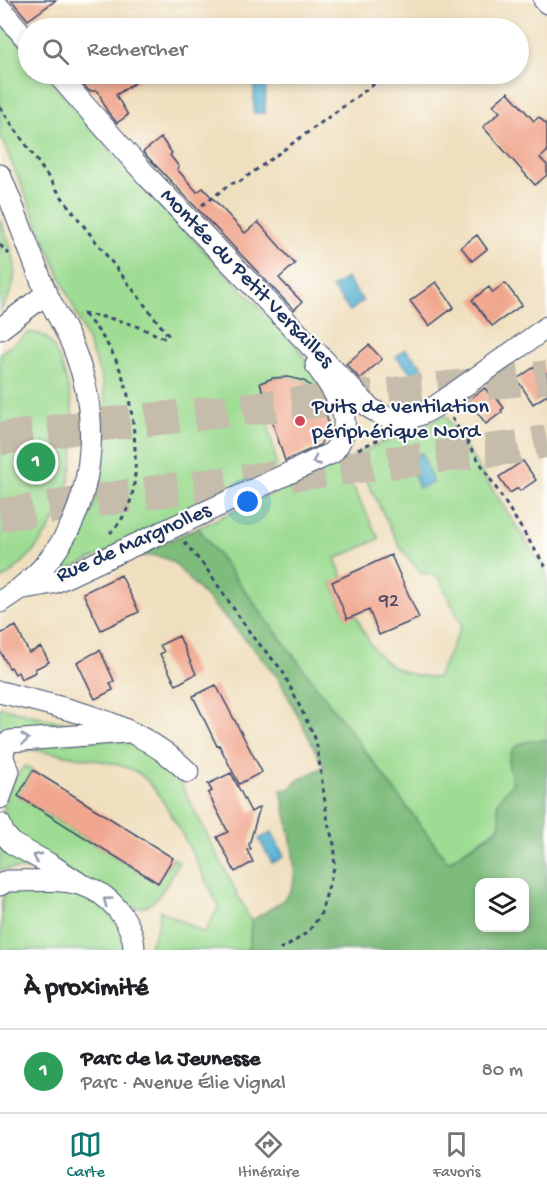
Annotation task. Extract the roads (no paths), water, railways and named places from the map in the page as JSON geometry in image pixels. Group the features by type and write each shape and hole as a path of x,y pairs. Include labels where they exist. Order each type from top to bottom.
{"street":[{"path":"544,0 547,3"},
{"path":"0,8 18,29"},
{"name":"Montée du Petit Versailles","path":"66,84 187,218 370,408 383,417 394,420 406,419 441,402 547,327"},
{"path":"0,175 47,293 76,352 91,415 89,463 84,488 74,516 61,541 43,566 19,589"},
{"path":"0,329 47,293"},
{"name":"Rue de Margnolles","path":"0,602 19,589 53,583 332,453 340,443 343,434 343,411 291,326"},
{"path":"0,692 106,720 132,732 167,753 188,772"},
{"path":"0,798 9,771 0,753 10,741 132,732"},
{"path":"0,824 4,834 13,844 101,896 121,913 131,930 134,950"},
{"path":"0,885 7,880 82,885"}],"water":[{"path":"254,85 266,85 265,113 254,113"},
{"path":"346,278 363,301 350,311 332,288"},
{"path":"405,349 423,367 414,375 396,357"},
{"path":"422,453 433,483 419,488 408,458"},
{"path":"272,832 284,857 272,863 259,839"}],"tunnel":[{"path":"0,439 97,425 547,377"},
{"path":"0,515 160,491 518,447 547,441"}],"place":[{"name":"Puits de ventilation périphérique Nord","path":"300,421"},
{"name":"Parc de la Jeunesse","path":"36,462"}]}
